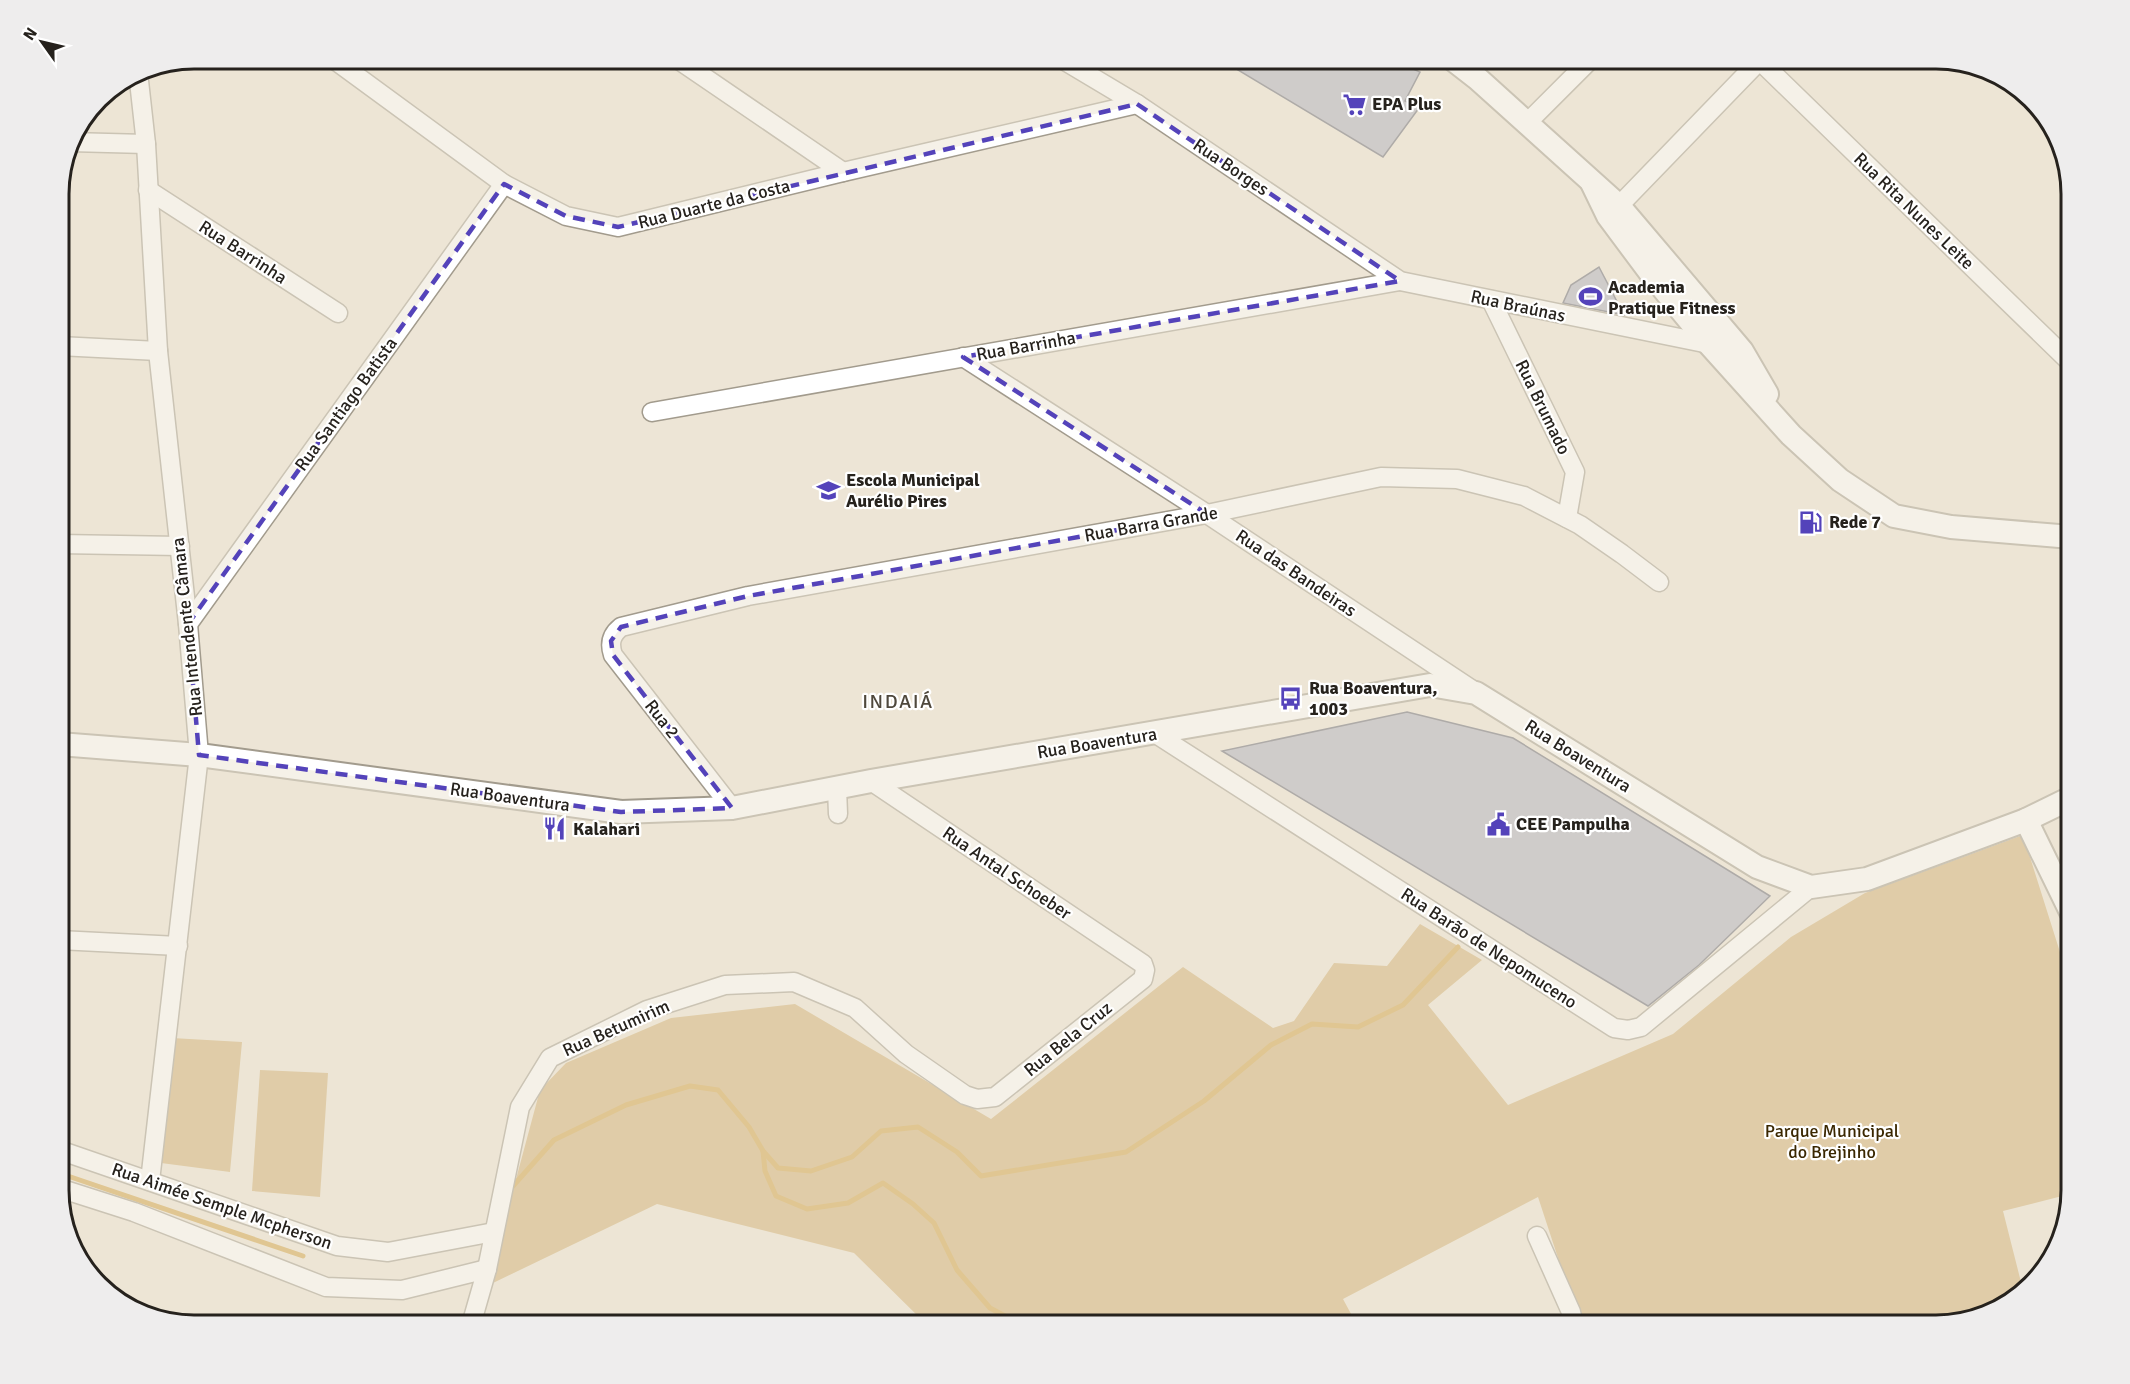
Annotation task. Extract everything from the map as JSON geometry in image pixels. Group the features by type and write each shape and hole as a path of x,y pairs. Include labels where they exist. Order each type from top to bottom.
{"street":[{"name":"Rua Duarte da Costa","path":"349,69 504,183 566,216 618,227 1137,104"},
{"path":"692,69 843,172"},
{"name":"Rua Borges","path":"1078,69 1137,104 1400,281"},
{"path":"1465,69 1592,183 1614,211 1742,351 1791,435"},
{"path":"1526,124 1581,69"},
{"path":"1614,211 1750,69"},
{"name":"Rua Rita Nunes Leite","path":"1770,69 2061,352"},
{"name":"Rua Intendente Câmara","path":"139,82 146,144 158,351 200,755 150,1180"},
{"path":"80,142 146,144"},
{"name":"Rua Santiago Batista","path":"188,624 504,183"},
{"name":"Rua Barrinha","path":"148,190 338,313"},
{"path":"1614,211 1652,274 1709,344 1791,435 1840,480 1894,516 1951,527 2061,536"},
{"name":"Rua Braúnas","path":"1400,281 1742,351"},
{"name":"Rua Barrinha","path":"652,412 1400,281"},
{"name":"Rua Brumado","path":"1491,300 1575,472 1567,518"},
{"path":"69,347 158,351"},
{"name":"Rua das Bandeiras","path":"963,357 1207,514 1476,693"},
{"name":"Rua Barra Grande","path":"621,627 748,596 1207,514 1380,477 1457,479 1524,496 1567,518 1622,554 1659,582"},
{"path":"69,544 180,546"},
{"name":"Rua 2","path":"621,627 614,633 611,641 613,655 732,808"},
{"name":"Rua Boaventura","path":"69,745 200,755 621,812 732,808 871,781 1156,734 1430,685 1476,693 1757,867 1811,887 1867,879 2026,820 2061,803"},
{"name":"Rua Barão de Nepomuceno","path":"1156,734 1614,1028 1628,1030 1641,1027 1811,887"},
{"name":"Rua Antal Schoeber","path":"871,781 1143,964"},
{"path":"837,788 838,814"},
{"path":"2026,820 2061,890"},
{"path":"69,941 178,946"},
{"name":"Rua Bela Cruz","path":"977,1099 995,1098 1143,979 1145,970 1143,964"},
{"name":"Rua Betumirim","path":"474,1315 487,1269 483,1229 520,1107 550,1058 647,1010 725,985 794,982 855,1008 906,1054 964,1095 977,1099"},
{"name":"Rua Aimée Semple Mcpherson","path":"69,1152 337,1246 388,1252 483,1229"},
{"name":"Rua Aimée Semple Mcpherson","path":"69,1191 134,1212 326,1287 402,1290 487,1269"},
{"path":"1537,1236 1572,1315"}],"highlighted area":[{"path":"1137,104 1400,281 963,357 1207,514 748,596 621,627 611,641 613,655 732,808 621,812 199,755 188,624 504,184 566,216 618,227"}],"green space":[{"name":"Parque Municipal do Brejinho","path":"2023,835 2061,955 2061,1196 2003,1211 2021,1282 1992,1302 1969,1311 1936,1315 1577,1315 1538,1197 1343,1299 1352,1315 917,1315 854,1253 657,1204 493,1283 505,1220 540,1090 566,1063 671,1018 795,1004 991,1119 1183,967 1273,1028 1294,1021 1334,963 1387,966 1420,924 1482,960 1428,1005 1508,1105 1673,1034 1791,937 1865,893"},
{"path":"172,1038 242,1042 230,1172 161,1163"},
{"path":"260,1070 328,1073 320,1197 252,1191"}],"building":[{"name":"EPA Plus","path":"1236,69 1413,69 1420,72 1405,101 1419,108 1383,157"},
{"name":"Academia Pratique Fitness","path":"1599,267 1624,315 1563,303 1571,285"},
{"name":"CEE Pampulha","path":"1407,712 1513,738 1770,896 1699,965 1648,1006 1222,751"}],"waterway":[{"path":"513,1186 554,1140 626,1105 690,1086 718,1090 749,1127 763,1151 778,1168 811,1171 852,1157 881,1131 918,1127 957,1152 981,1176 1126,1152 1204,1101 1271,1045 1312,1024 1358,1027 1403,1005 1458,947"},
{"path":"763,1151 765,1171 776,1196 807,1209 848,1203 883,1183 913,1204 934,1223 957,1270 990,1308 1003,1315"},
{"path":"69,1176 303,1256"}],"place":[{"name":"EPA Plus","path":"1354,104"},
{"name":"Academia Pratique Fitness","path":"1590,297"},
{"name":"Escola Municipal Aurélio Pires","path":"828,490"},
{"name":"Rede 7","path":"1811,522"},
{"name":"Rua Boaventura, 1003","path":"1291,698"},
{"name":"CEE Pampulha","path":"1498,824"},
{"name":"Kalahari","path":"555,829"}],"district":[{"name":"INDAIÁ","path":"898,701"}]}
